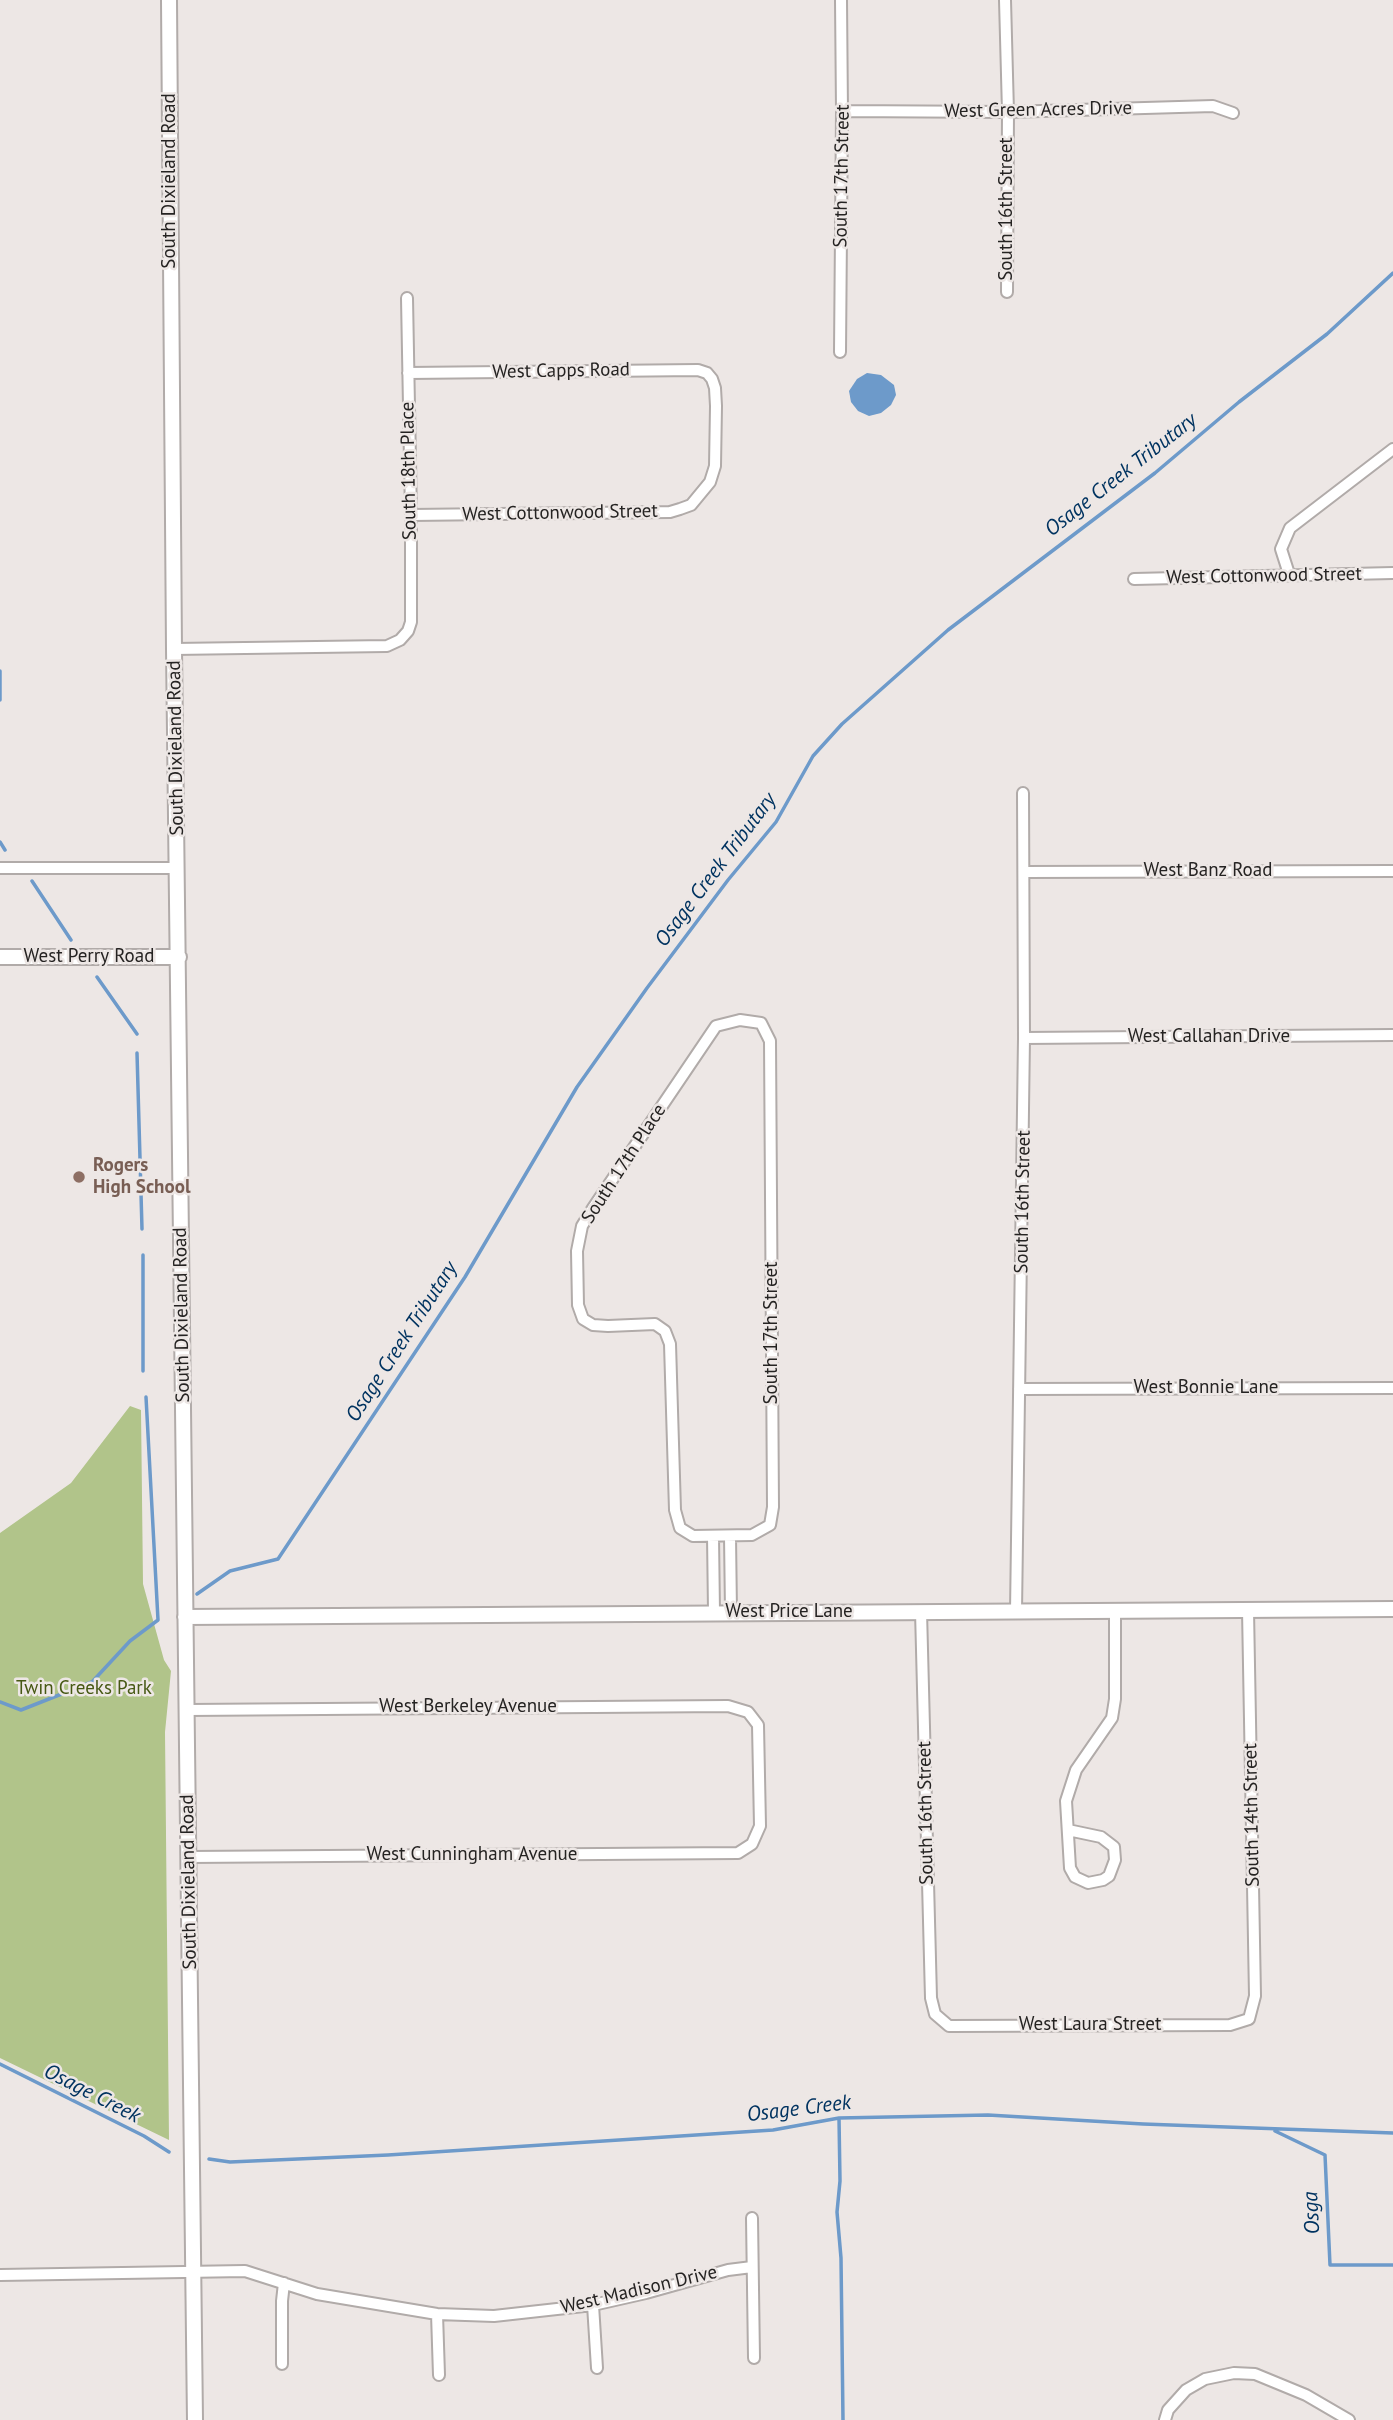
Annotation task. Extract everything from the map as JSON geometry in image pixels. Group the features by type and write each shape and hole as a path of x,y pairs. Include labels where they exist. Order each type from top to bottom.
{"main road":[{"name":"South Dixieland Road","path":"169,0 195,2420"},
{"name":"West Perry Road","path":"0,957 178,957"},
{"name":"West Price Lane","path":"185,1617 1393,1609"}],"street":[{"name":"South 17th Street","path":"840,352 841,0"},
{"name":"South 16th Street","path":"1005,0 1008,112 1007,292"},
{"name":"West Green Acres Drive","path":"842,111 1008,112 1213,106 1233,113"},
{"name":"South 18th Place","path":"174,649 387,646 400,640 408,631 411,622 411,515 407,298"},
{"name":"West Capps Road","path":"408,373 698,370 707,373 715,388 715,466 703,492"},
{"path":"1289,574 1281,549 1290,528 1393,449"},
{"name":"West Cottonwood Street","path":"411,515 670,512 691,505 703,492"},
{"name":"West Cottonwood Street","path":"1134,579 1393,573"},
{"name":"South 16th Street","path":"1016,1611 1024,1038 1023,793"},
{"path":"0,868 178,868"},
{"name":"West Banz Road","path":"1024,872 1393,871"},
{"name":"South 17th Place","path":"730,1536 693,1536 680,1528 675,1510 670,1344 665,1331 655,1324 593,1325 583,1319 578,1305 577,1251 582,1226 593,1208 716,1026 740,1020 761,1023"},
{"name":"South 17th Street","path":"730,1536 752,1535 770,1525 773,1507 770,1041 761,1023"},
{"name":"West Callahan Drive","path":"1024,1038 1393,1035"},
{"name":"West Bonnie Lane","path":"1019,1389 1393,1388"},
{"path":"713,1536 714,1612"},
{"path":"730,1536 731,1612"},
{"path":"1068,1830 1101,1837 1114,1847 1115,1860 1109,1876 1104,1880 1088,1883 1075,1877 1070,1868 1066,1801 1072,1778 1081,1761 1112,1718 1115,1699 1115,1610"},
{"name":"South 14th Street","path":"1248,1610 1255,1996 1249,2019"},
{"name":"South 16th Street","path":"921,1611 931,1998 935,2014"},
{"name":"West Berkeley Avenue","path":"187,1710 728,1706 748,1712 758,1725 760,1826 752,1844"},
{"name":"West Cunningham Avenue","path":"189,1857 738,1853 752,1844"},
{"name":"West Laura Street","path":"935,2014 948,2026 1230,2025 1249,2019"},
{"path":"752,2218 754,2358"},
{"name":"West Madison Drive","path":"0,2275 245,2271 317,2294 436,2314 494,2316 593,2305 728,2270 752,2267"},
{"path":"282,2364 284,2283"},
{"path":"593,2305 597,2368"},
{"path":"436,2314 439,2375"},
{"path":"1165,2420 1168,2410 1186,2390 1205,2379 1234,2373 1255,2374 1306,2395 1349,2420"}],"green space":[{"name":"Twin Creeks Park","path":"130,1406 141,1410 143,1584 164,1660 171,1671 165,1732 169,2140 0,2058 0,1533 71,1483"}],"water":[{"path":"867,373 881,375 894,385 896,395 891,405 881,413 869,416 858,411 851,402 849,391 857,379"}],"waterway":[{"name":"Osage Creek Tributary","path":"197,1594 230,1571 278,1559 465,1277 577,1087 728,880 776,822 813,756 842,724 948,630 1155,473 1239,402 1327,334 1393,273"},
{"path":"0,671 0,700"},
{"path":"0,842 5,850"},
{"path":"32,881 71,940"},
{"path":"97,977 137,1034"},
{"path":"137,1053 142,1229"},
{"path":"143,1255 143,1371"},
{"path":"0,1702 21,1710 92,1682 130,1641 158,1620 146,1397"},
{"name":"Osage Creek","path":"0,2064 144,2136 169,2152"},
{"name":"Osage Creek","path":"209,2159 230,2162 388,2155 773,2130 839,2118 988,2115 1143,2124 1393,2133"},
{"path":"839,2118 840,2181 837,2212 841,2258 843,2420"},
{"name":"Osga","path":"1275,2131 1325,2155 1330,2265 1393,2265"}],"place":[{"name":"Rogers High School","path":"79,1177"}]}
